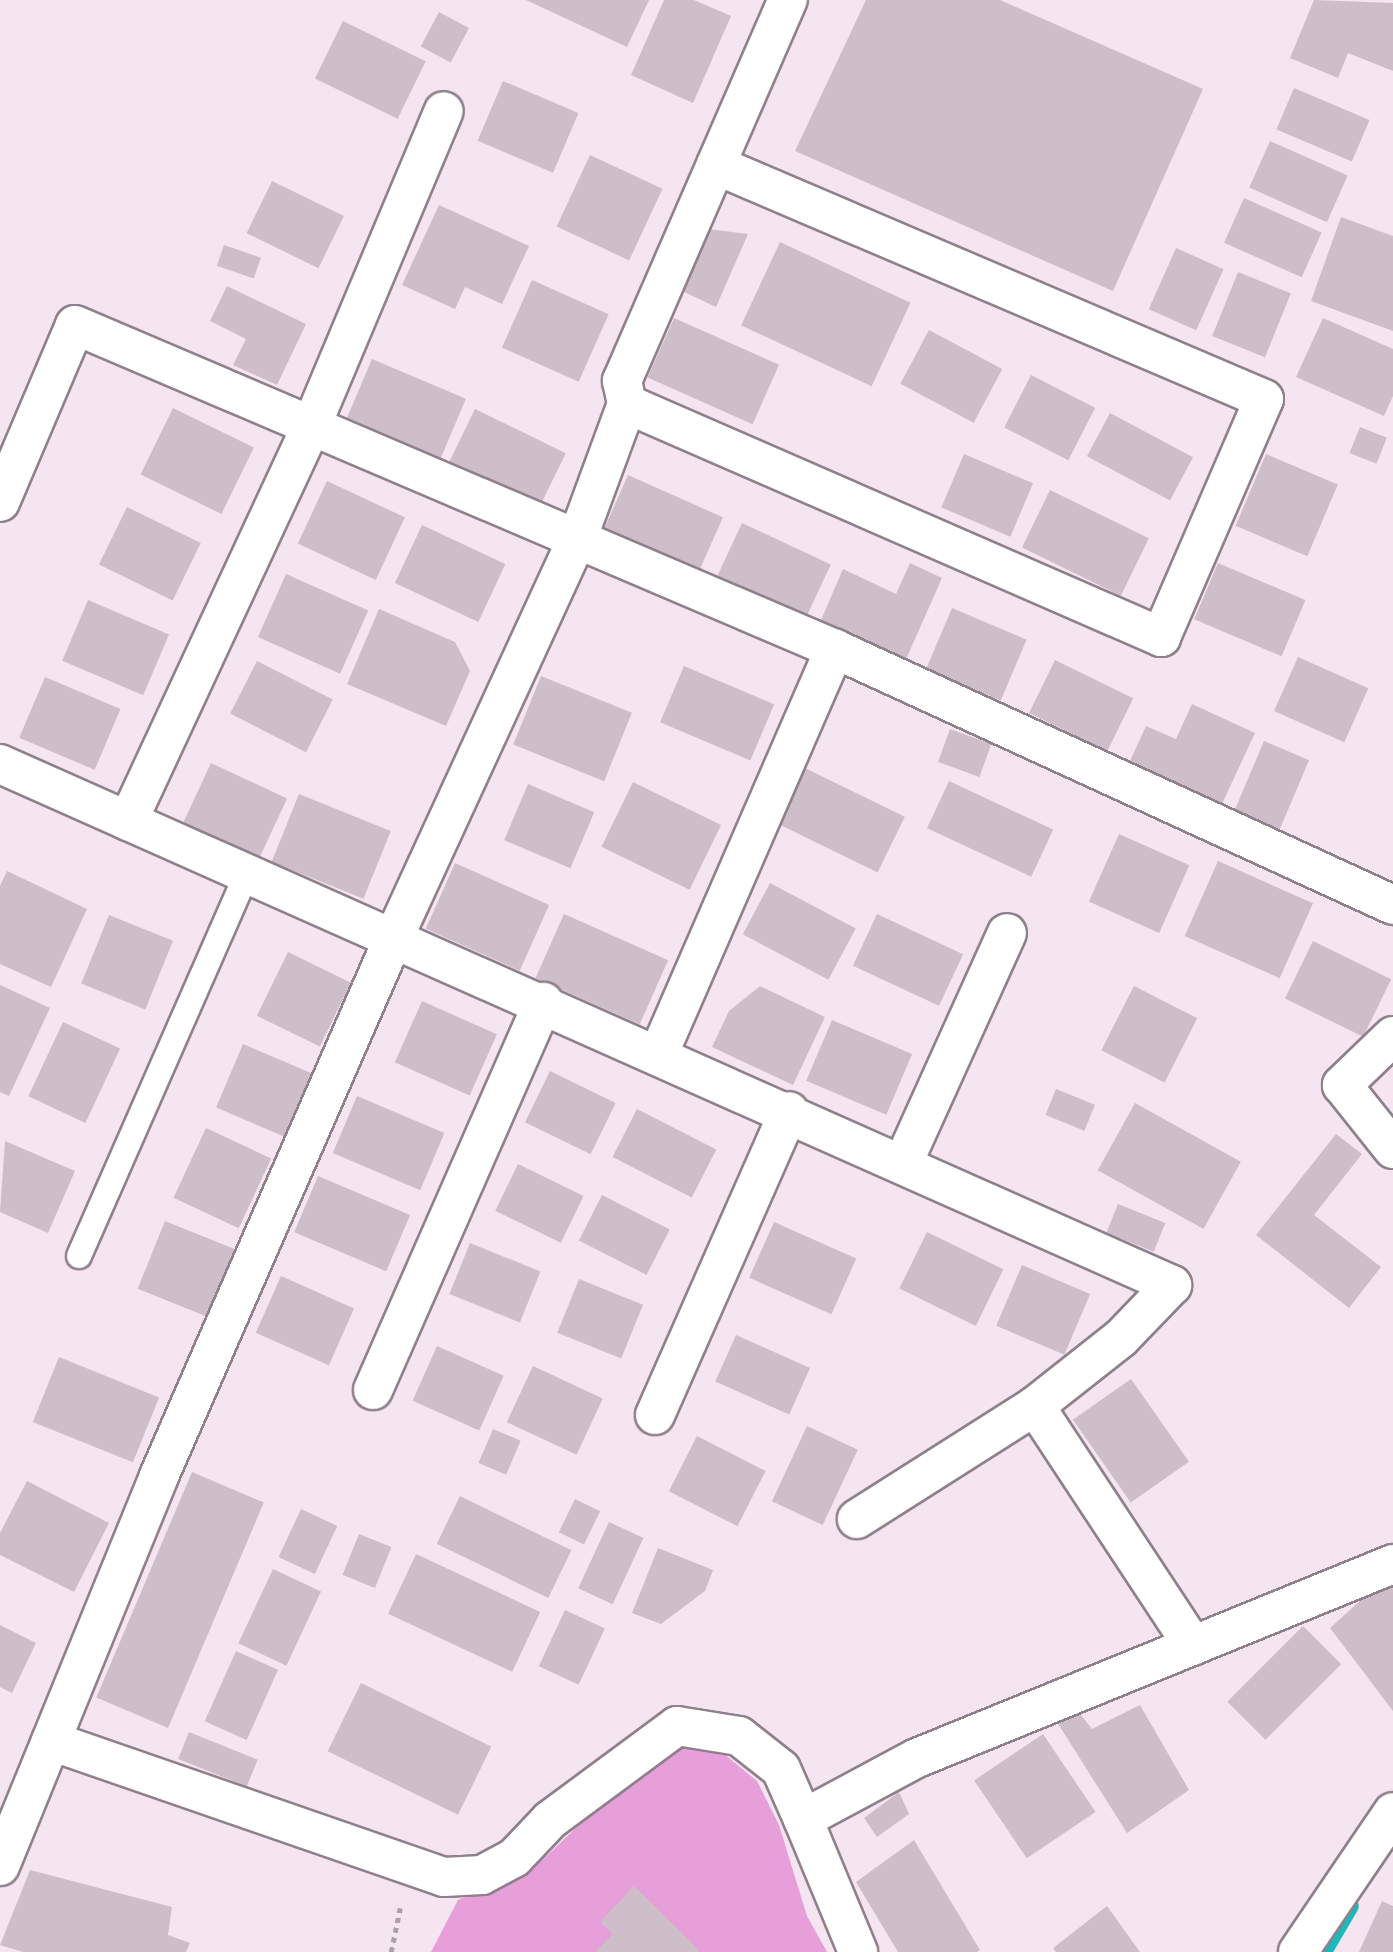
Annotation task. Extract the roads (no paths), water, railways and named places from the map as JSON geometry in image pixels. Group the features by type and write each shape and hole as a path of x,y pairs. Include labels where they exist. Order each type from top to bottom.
{"street":[{"path":"0,1866 394,937 578,537 627,404 622,381 788,0"},
{"path":"128,821 313,422 444,111"},
{"path":"627,404 1161,637 1264,399 716,165"},
{"path":"0,502 75,325 313,422 835,649 1393,905"},
{"path":"659,1053 835,649"},
{"path":"1,767 904,1161 1172,1285 1121,1338 1035,1406 857,1519"},
{"path":"904,1161 1007,933"},
{"path":"373,1390 543,1002"},
{"path":"1393,1036 1342,1086 1393,1149"},
{"path":"655,1415 789,1111"},
{"path":"1035,1406 1193,1646"},
{"path":"803,1819 916,1758 1393,1564"},
{"path":"51,1741 444,1877 482,1875 514,1858 645,1745 686,1724 739,1736 781,1769 859,1952"},
{"path":"1298,1952 1393,1812"}],"lane":[{"path":"79,1256 247,873"}],"waterway":[{"path":"1324,1952 1351,1906"}]}
